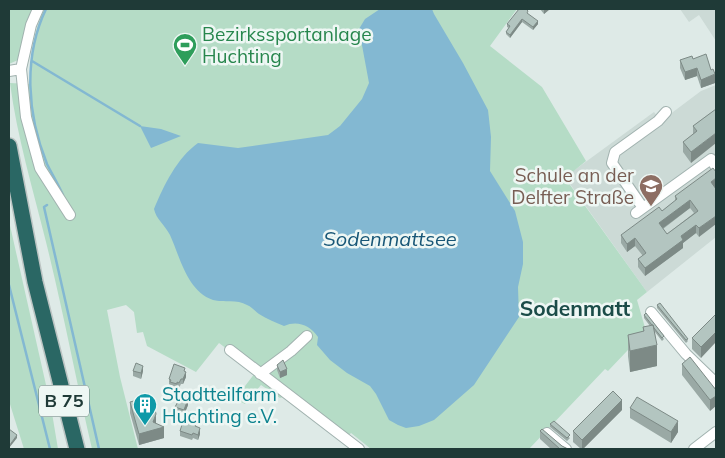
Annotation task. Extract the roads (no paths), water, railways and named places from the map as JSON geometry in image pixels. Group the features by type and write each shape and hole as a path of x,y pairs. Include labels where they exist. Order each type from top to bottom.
{"highway":[{"name":"B 75","path":"9,146 20,210 52,353 77,449"},
{"name":"B 75","path":"9,194 34,318 68,449"}],"street":[{"path":"38,9 31,25 21,70 30,134 40,168 70,215"},
{"path":"9,71 21,70"},
{"path":"666,112 658,121 616,152 612,163 640,211 711,159 716,167"},
{"path":"651,312 686,354 716,383"},
{"path":"260,374 308,336"},
{"path":"230,350 359,449"},
{"path":"694,449 716,432"},
{"path":"547,433 566,449"}],"water":[{"name":"Sodenmattsee","path":"380,9 432,9 488,110 491,137 490,171 515,211 523,242 523,264 518,287 519,317 474,385 434,420 419,426 406,428 389,420 370,386 347,373 330,360 317,345 318,337 311,329 298,324 284,326 262,316 243,303 213,300 204,296 185,272 170,235 154,209 177,164 198,143 238,148 328,135 340,126 362,99 369,83 359,29 365,19"},
{"path":"140,126 161,129 181,136 151,148"}],"waterway":[{"path":"46,9 34,47 30,86 35,126 40,145 62,196"},
{"path":"32,61 140,126"},
{"path":"47,205 44,207 99,449"},
{"path":"9,285 50,449"}],"place":[{"name":"Bezirkssportanlage Huchting","path":"185,66"},
{"name":"Schule an der Delfter Straße","path":"651,207"},
{"name":"Stadtteilfarm Huchting e.V.","path":"145,426"}],"district":[{"name":"Sodenmatt","path":"575,309"}]}
